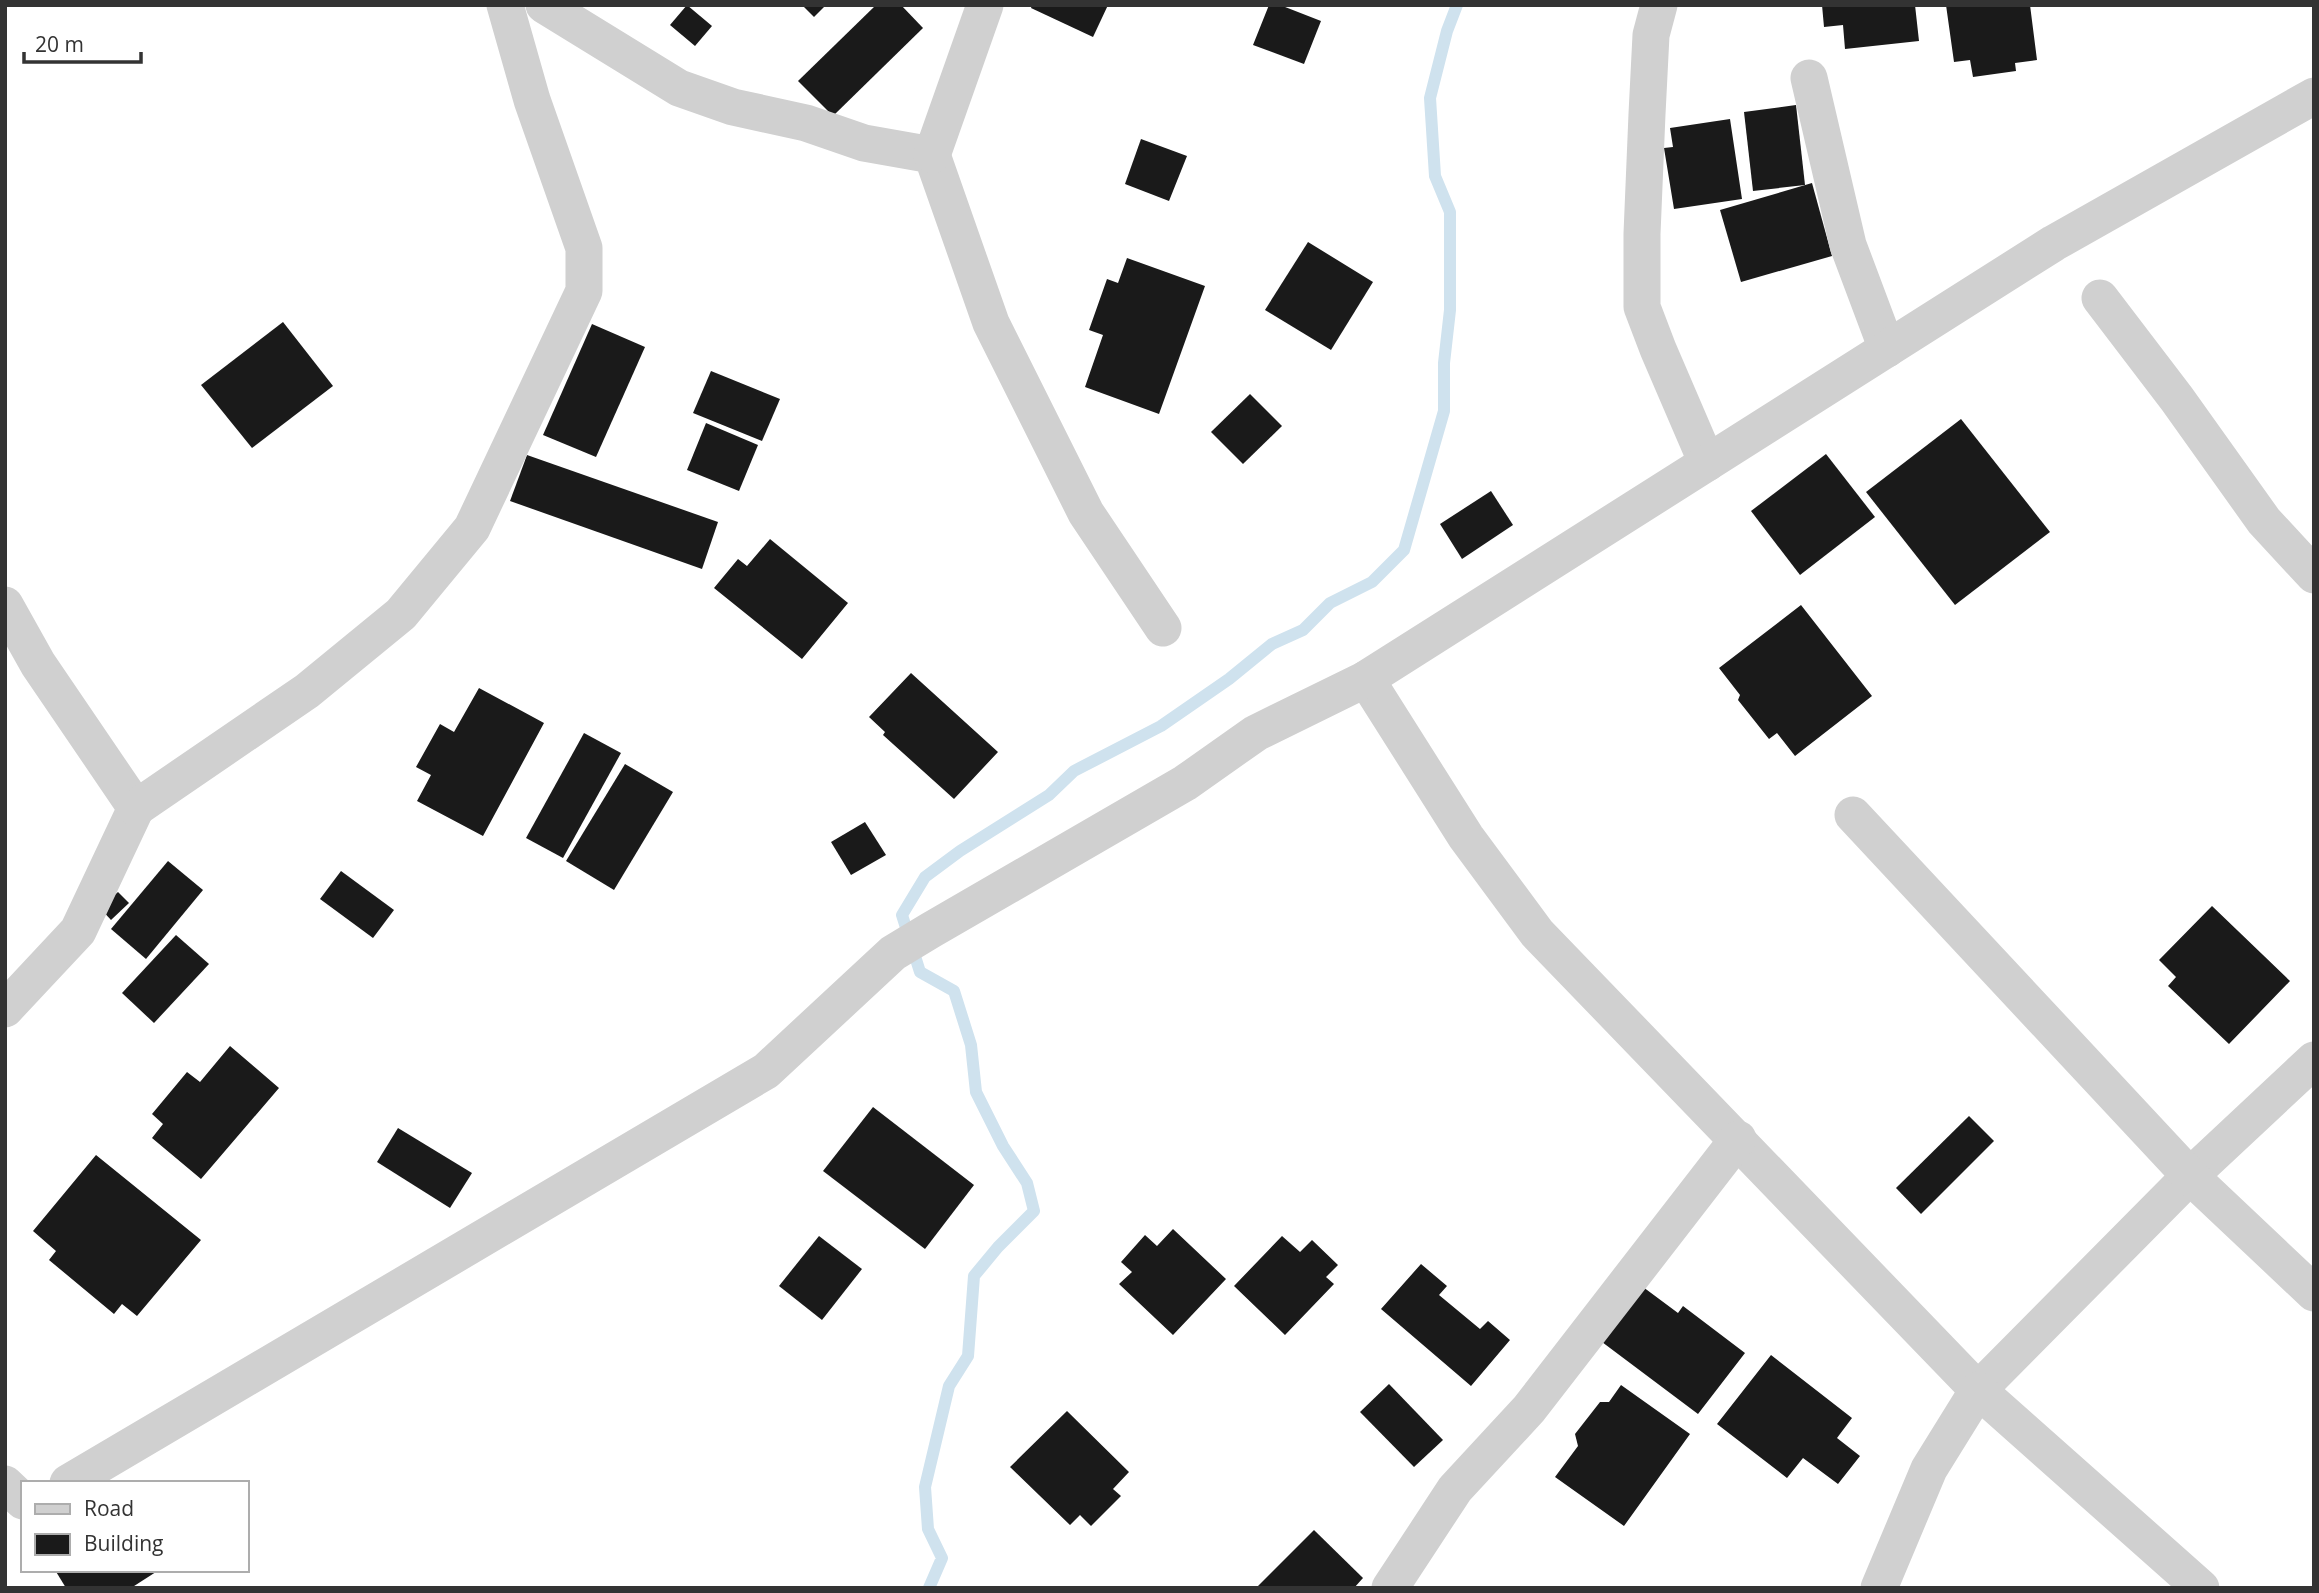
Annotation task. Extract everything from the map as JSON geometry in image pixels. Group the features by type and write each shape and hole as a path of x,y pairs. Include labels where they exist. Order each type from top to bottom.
{"street":[{"path":"5,1009 78,932 136,808 307,691 401,614 472,528 584,291 584,248 532,100 505,5"},
{"path":"544,5 679,88 733,107 806,123 864,143 932,155"},
{"path":"985,5 932,155 990,323 1086,513 1163,628"},
{"path":"1659,5 1651,35 1642,234 1642,307 1707,463"},
{"path":"1809,78 1848,245 1887,348"},
{"path":"71,1481 766,1071 893,953 1185,782 1256,733 1366,679 2054,243 2314,96"},
{"path":"2100,298 2177,399 2264,521 2314,575"},
{"path":"5,605 38,664 136,808"},
{"path":"1366,679 1466,837 1537,933 1978,1390 2201,1588"},
{"path":"1853,815 2190,1176 2314,1293"},
{"path":"1879,1588 1929,1469 1978,1390 2190,1176 2314,1060"},
{"path":"1390,1588 1455,1489 1530,1409 1738,1139"},
{"path":"5,1484 21,1500"},
{"path":"5,1520 21,1511"}],"building":[{"path":"687,5 712,26 695,46 670,25"},
{"path":"802,5 826,5 814,17"},
{"path":"876,5 901,5 923,28 833,116 798,81"},
{"path":"1032,5 1108,5 1093,37 1031,8"},
{"path":"1269,5 1280,5 1321,21 1304,64 1253,45"},
{"path":"1822,5 1915,5 1919,41 1845,49 1843,25 1824,27"},
{"path":"1946,5 2030,5 2037,60 2015,63 2016,71 1973,77 1970,60 1954,62"},
{"path":"1796,105 1805,185 1753,191 1744,112"},
{"path":"1730,119 1742,199 1674,209 1664,148 1673,147 1670,128"},
{"path":"1141,139 1187,156 1169,201 1125,184"},
{"path":"1812,183 1832,256 1741,282 1720,210"},
{"path":"1308,242 1373,282 1331,350 1265,310"},
{"path":"1127,258 1205,286 1159,414 1085,387 1103,335 1089,330 1107,279 1118,283"},
{"path":"283,322 333,386 252,448 201,385"},
{"path":"592,324 645,347 596,457 543,435"},
{"path":"711,371 780,399 762,441 693,413"},
{"path":"1250,394 1282,426 1243,464 1211,432"},
{"path":"1961,419 2050,532 1955,605 1866,492"},
{"path":"706,423 758,445 739,491 687,470"},
{"path":"1826,454 1875,517 1800,575 1751,511"},
{"path":"527,455 718,522 702,569 510,501"},
{"path":"1491,491 1513,525 1462,559 1440,524"},
{"path":"770,539 848,603 802,659 714,588 738,559 747,566"},
{"path":"1801,605 1872,696 1795,756 1777,733 1769,739 1738,700 1740,695 1719,668"},
{"path":"911,673 998,752 954,799 883,735 885,732 869,717"},
{"path":"479,688 544,723 483,836 417,801 431,775 416,767 440,724 454,732"},
{"path":"584,733 621,753 563,858 526,838"},
{"path":"625,764 673,792 614,890 566,861"},
{"path":"865,822 886,855 851,875 831,842"},
{"path":"168,861 203,890 146,959 111,929"},
{"path":"341,871 394,910 373,938 320,899"},
{"path":"118,892 129,903 111,920 100,908"},
{"path":"2212,906 2290,981 2229,1044 2168,986 2176,977 2159,960"},
{"path":"176,935 209,964 154,1023 122,993"},
{"path":"230,1046 279,1088 201,1179 152,1138 163,1124 152,1114 187,1072 200,1082"},
{"path":"873,1107 974,1185 925,1249 823,1171"},
{"path":"1969,1116 1994,1141 1921,1214 1896,1188"},
{"path":"398,1128 472,1173 450,1208 377,1162"},
{"path":"96,1155 201,1240 137,1316 122,1304 114,1314 49,1260 56,1251 33,1231"},
{"path":"1173,1229 1226,1279 1173,1335 1119,1284 1132,1272 1121,1262 1145,1235 1157,1246"},
{"path":"819,1236 862,1269 822,1320 779,1286"},
{"path":"1282,1236 1300,1252 1312,1240 1338,1265 1326,1277 1334,1284 1285,1335 1234,1286"},
{"path":"1421,1264 1447,1286 1439,1295 1480,1329 1488,1321 1510,1340 1471,1386 1381,1309"},
{"path":"1643,1287 1678,1313 1683,1306 1745,1353 1698,1414 1602,1342"},
{"path":"1771,1355 1852,1418 1837,1438 1860,1456 1838,1484 1803,1458 1787,1478 1717,1424"},
{"path":"1389,1384 1443,1440 1414,1467 1360,1412"},
{"path":"1621,1385 1690,1434 1624,1526 1555,1477 1578,1446 1575,1434 1600,1402 1609,1402"},
{"path":"1067,1411 1129,1472 1113,1489 1121,1496 1091,1526 1080,1515 1070,1525 1010,1467"},
{"path":"1314,1530 1363,1578 1354,1588 1256,1588"},
{"path":"56,1572 156,1572 131,1588 66,1588"}],"waterway":[{"path":"929,1588 942,1558 928,1529 925,1487 949,1386 968,1356 974,1276 1034,1211 1027,1183 1003,1146 976,1092 971,1045 954,991 920,972 902,915 925,877 960,851 1049,795 1074,771 1161,726 1229,679 1272,644 1303,630 1330,603 1372,582 1404,550 1444,411 1444,363 1450,310 1450,212 1435,176 1430,98 1447,31 1457,5"}]}
